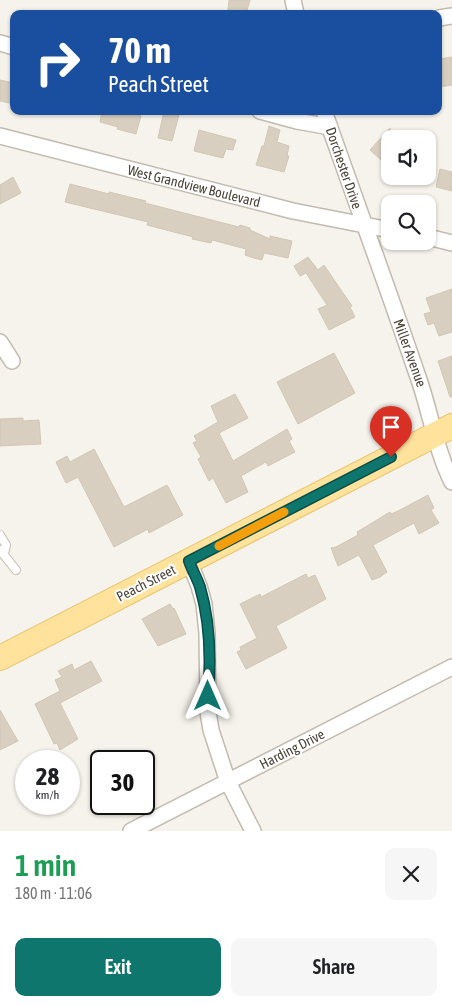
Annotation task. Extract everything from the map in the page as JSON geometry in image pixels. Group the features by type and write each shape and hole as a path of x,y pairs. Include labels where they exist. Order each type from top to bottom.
{"main road":[{"name":"Peach Street","path":"0,658 444,430"}],"street":[{"path":"275,115 330,127"},
{"name":"Dorchester Drive","path":"326,115 363,225"},
{"name":"West Grandview Boulevard","path":"0,136 293,211 381,228"},
{"name":"Miller Avenue","path":"363,225 418,374 444,430 443,464 452,482"},
{"path":"436,239 452,243"},
{"path":"0,342 12,361"},
{"path":"189,561 199,586 208,633 208,712 211,730 228,782 253,831"},
{"name":"Harding Drive","path":"131,831 452,667"}],"lane":[{"path":"0,535 6,545 2,552 16,570"}],"building":[{"path":"229,0 250,0 247,10 228,10"},
{"path":"452,57 452,85 442,87 442,59"},
{"path":"0,80 10,82 10,103 0,101"},
{"path":"101,115 141,116 136,134 100,122"},
{"path":"163,115 179,115 172,141 158,138"},
{"path":"269,126 280,130 277,142 289,146 287,156 289,156 284,172 256,165 262,146 264,146"},
{"path":"199,130 236,140 233,150 226,149 223,158 194,151"},
{"path":"381,138 381,160 370,150"},
{"path":"440,169 452,172 452,191 436,187"},
{"path":"13,177 21,193 0,204 0,185"},
{"path":"70,184 146,201 145,203 239,227 240,225 250,228 250,230 270,239 270,236 292,241 288,258 264,253 262,260 254,258 245,255 246,249 212,240 211,243 192,239 193,237 147,225 148,222 65,202"},
{"path":"308,257 318,270 324,265 352,306 350,307 355,317 329,330 318,309 327,305 306,273 300,276 294,266"},
{"path":"452,289 452,332 439,336 434,323 428,325 424,314 431,312 426,298"},
{"path":"334,353 355,393 298,424 277,382"},
{"path":"452,356 452,397 450,397 438,361"},
{"path":"235,394 248,418 219,433 233,461 287,429 292,439 289,441 295,452 268,466 266,462 241,476 248,492 226,503 213,478 209,481 198,459 201,457 193,443 197,441 194,436 218,422 211,406"},
{"path":"23,418 23,421 39,420 41,444 0,446 0,419"},
{"path":"94,449 124,507 167,485 183,515 149,533 148,529 114,547 78,477 66,483 56,462 67,456 70,462"},
{"path":"428,495 434,508 431,510 439,523 419,534 414,523 373,545 387,572 372,580 359,555 338,566 331,548 358,535 357,532 390,512 391,514 398,511"},
{"path":"306,574 308,578 315,575 326,599 276,626 287,648 246,669 237,652 241,650 240,647 257,638 240,604 260,594 261,597"},
{"path":"170,604 174,608 186,634 158,646 142,619"},
{"path":"91,661 102,681 60,703 78,739 60,750 57,743 54,744 35,704 60,691 55,680 62,677 58,671 72,664 74,670"},
{"path":"0,710 18,741 0,750"}],"slow traffic":[{"path":"219,546 284,512"}],"route":[{"path":"208,696 208,633 204,604 189,561 391,457"}]}
